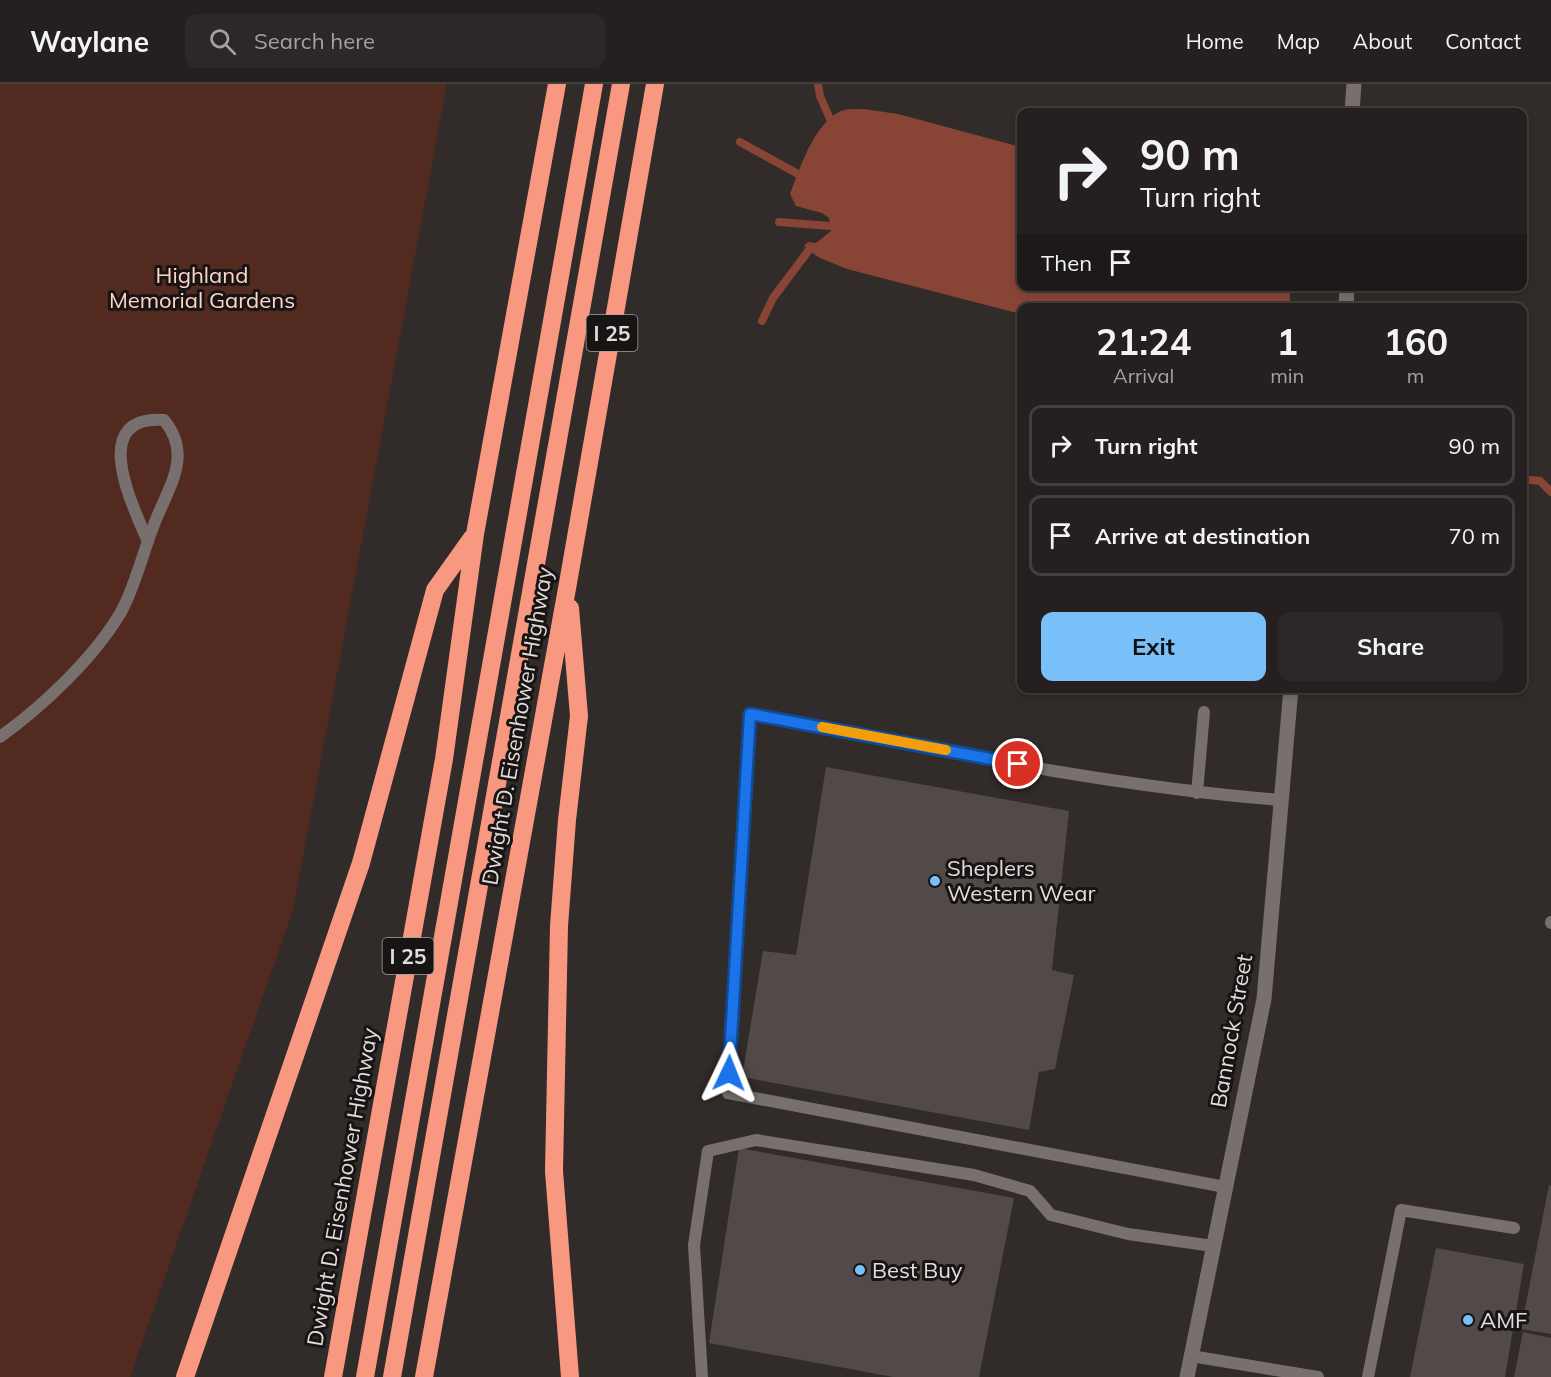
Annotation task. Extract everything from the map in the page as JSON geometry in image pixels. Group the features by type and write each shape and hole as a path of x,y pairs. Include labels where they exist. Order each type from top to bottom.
{"highway":[{"name":"Dwight D. Eisenhower Highway","path":"333,1377 444,759 475,534 557,84"},
{"path":"365,1377 594,84"},
{"path":"392,1377 621,84"},
{"name":"Dwight D. Eisenhower Highway","path":"424,1377 568,583 655,84"},
{"path":"185,1377 361,863 435,590 475,534"},
{"path":"568,583 579,716 567,820 559,926 554,1171 570,1377"}],"street":[{"path":"1352,108 1354,84"},
{"name":"Bannock Street","path":"1187,1377 1264,999 1291,693"}],"lane":[{"path":"0,737 57,688 121,612 179,461 175,434 164,420 147,419 129,432 119,448 123,476 147,542"},
{"path":"1197,794 1204,712"},
{"path":"1225,1187 728,1093 750,714 1129,784 1197,794 1281,800"},
{"path":"702,1377 694,1245 708,1151 756,1140 974,1175 1029,1191 1051,1215 1128,1234 1213,1246"},
{"path":"1368,1377 1401,1210 1515,1228"},
{"path":"1191,1356 1318,1377"}],"green space":[{"name":"Highland Memorial Gardens","path":"0,84 447,84 293,910 130,1377 0,1377"}],"shaded area":[{"path":"850,109 898,114 1017,146 1017,291 1290,291 1290,303 1017,303 1017,313 847,269 818,257 804,246 808,242 816,243 831,231 829,218 822,213 796,206 790,194 808,150 821,129 840,111"}],"building":[{"name":"Sheplers Western Wear","path":"826,767 1069,811 1052,970 1074,975 1055,1069 1039,1072 1029,1130 742,1077 763,951 796,955"},
{"name":"Best Buy","path":"739,1148 1014,1198 979,1377 893,1377 709,1343"},
{"path":"1549,1185 1551,1186 1551,1334 1521,1329"},
{"name":"AMF","path":"1436,1248 1524,1264 1505,1377 1410,1377"},
{"path":"1523,1332 1551,1338 1551,1377 1514,1377"}],"waterway":[{"path":"818,84 820,96 830,119"},
{"path":"740,142 798,174"},
{"path":"779,222 830,226"},
{"path":"762,321 773,298 809,250"},
{"path":"1527,480 1540,481 1551,492"}],"slow traffic":[{"path":"822,727 946,750"}],"place":[{"name":"Sheplers Western Wear","path":"935,881"},
{"name":"Best Buy","path":"860,1270"},
{"name":"AMF","path":"1468,1320"}],"route":[{"path":"729,1073 750,714 1018,764"}]}
